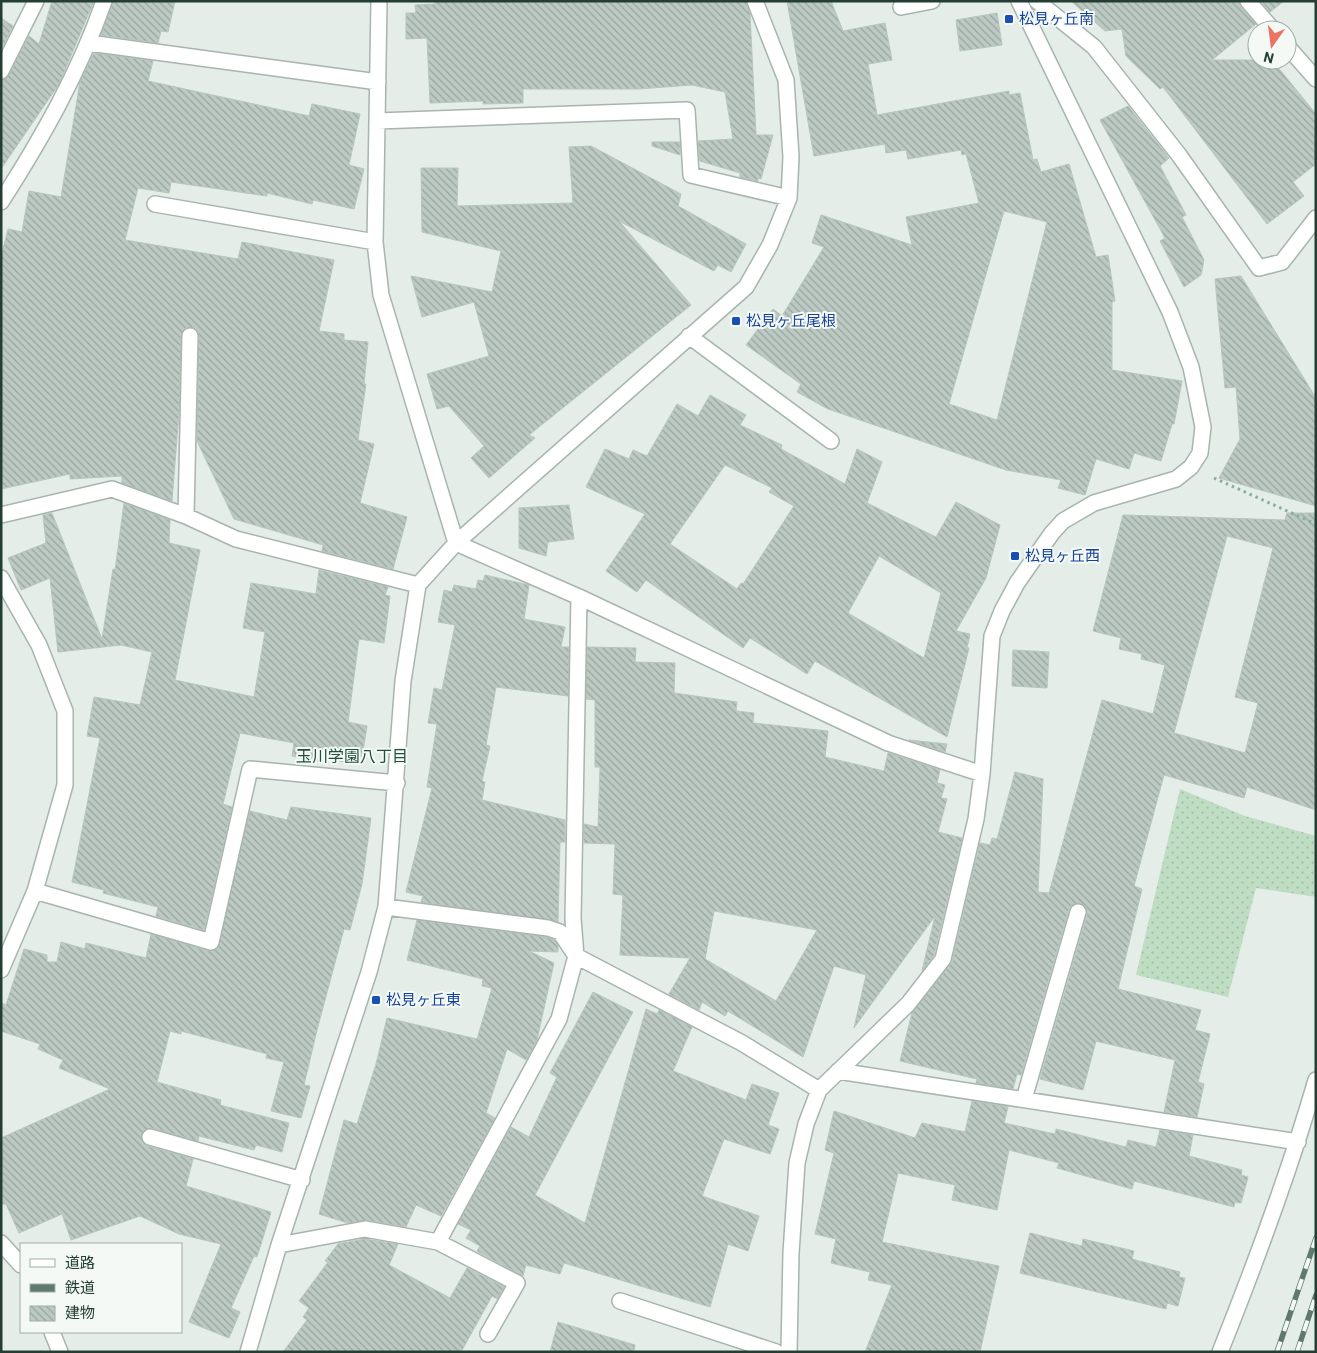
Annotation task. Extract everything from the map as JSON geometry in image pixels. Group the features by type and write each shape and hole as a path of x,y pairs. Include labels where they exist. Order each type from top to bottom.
{"street":[{"path":"1,71 36,1"},
{"path":"1,202 57,109 89,43 104,1"},
{"path":"379,1 375,242 381,295 456,543 579,597 888,743 982,774"},
{"path":"248,1352 279,1245 369,972 386,906 403,681 418,585 456,543 746,287 770,245 789,198 791,157 786,80 755,1"},
{"path":"901,7 932,1"},
{"path":"789,1352 791,1253 797,1163 806,1124 819,1090 908,1004 943,959 969,852 982,774 992,636 1017,583 1062,521 1094,503 1176,479 1191,467 1200,453 1203,427 1191,367 1170,312 1019,1"},
{"path":"1037,1 1094,47 1180,155 1259,268 1282,262 1316,218"},
{"path":"1248,1 1264,20"},
{"path":"89,43 378,82"},
{"path":"1297,58 1316,80"},
{"path":"377,121 687,110 691,176 789,198"},
{"path":"155,204 375,242"},
{"path":"186,516 190,336"},
{"path":"690,336 831,441"},
{"path":"1,515 112,489 186,516 236,539 418,585"},
{"path":"1,578 39,646 65,711 65,786 35,891 1,970"},
{"path":"438,1242 559,1018 576,956 573,920 579,597"},
{"path":"35,891 211,942 250,769 396,783"},
{"path":"386,906 548,928 560,932 576,956 742,1043 819,1090"},
{"path":"1024,1099 1078,912"},
{"path":"838,1071 1298,1142"},
{"path":"1220,1352 1264,1243 1298,1142 1316,1080"},
{"path":"150,1137 302,1180"},
{"path":"279,1245 365,1230 438,1242 517,1283 488,1334"},
{"path":"1,1243 20,1264"},
{"path":"620,1301 776,1352"},
{"path":"52,1333 60,1352"}],"path":[{"path":"1191,467 1316,524"}],"green space":[{"path":"1180,789 1245,816 1316,836 1316,897 1256,888 1228,997 1136,975"}],"building":[{"path":"52,1 94,1 59,84 1,169 1,80 9,75 29,36 39,44"},
{"path":"113,1 175,1 168,32 161,31 158,43 101,35"},
{"path":"434,1 746,1 750,14 756,135 773,135 761,179 758,178 758,181 740,177 740,173 700,161 698,141 733,139 725,92 692,85 638,89 523,89 523,103 483,104 483,101 430,103 427,38 406,39 406,13 416,13 415,5 435,4"},
{"path":"787,1 831,1 843,31 885,23 892,60 868,64 877,115 1009,91 1009,95 1020,93 1033,160 1037,159 1041,172 1069,164 1096,257 1108,255 1115,301 1112,302 1112,370 1182,381 1174,424 1172,424 1161,461 1134,453 1129,469 1096,459 1085,495 1058,488 1061,480 1006,470 828,409 797,392 801,384 746,345 773,309 782,316 824,247 812,243 821,215 912,245 906,217 979,203 966,154 962,155 961,150 908,159 906,150 886,153 885,144 814,156","holes":["1004,211 1047,222 997,420 949,404"]},
{"path":"1071,1 1239,1 1241,7 1252,20 1247,20 1247,31 1212,60 1247,60 1247,70 1280,70 1316,114 1316,164 1293,182 1304,196 1267,224 1163,87 1160,89 1126,56 1122,29 1105,31"},
{"path":"1261,1 1284,1 1270,12"},
{"path":"997,13 1002,45 960,51 956,20"},
{"path":"1,18 13,26 1,50"},
{"path":"94,53 153,61 148,81 309,116 312,104 360,114 349,165 364,169 354,209 313,200 312,204 267,193 267,196 171,182 169,193 138,188 125,240 238,259 242,242 334,260 319,331 344,334 344,340 368,342 364,384 366,384 358,440 374,444 360,503 407,517 393,569 322,551 323,545 234,519 197,441 199,336 198,331 191,327 185,328 181,336 179,413 172,501 122,483 122,476 70,479 70,474 1,489 1,257 8,229 22,232 29,191 61,197 80,82"},
{"path":"1128,106 1169,158 1160,166 1186,215 1182,217 1204,260 1201,275 1184,287 1160,241 1165,238 1100,120"},
{"path":"652,142 680,142 680,155 652,146"},
{"path":"591,146 681,194 678,206 746,244 731,272 718,265 714,271 619,221 691,305 529,435 535,438 489,478 471,458 484,446 449,406 437,409 427,374 489,356 474,302 422,317 411,276 492,292 501,251 422,232 421,168 458,168 457,206 573,203 569,147"},
{"path":"1241,276 1316,398 1316,506 1219,478 1240,439 1236,387 1225,388 1215,279"},
{"path":"710,395 746,415 740,425 782,445 781,449 845,484 857,449 882,462 867,503 936,537 956,502 1000,525 986,578 956,631 970,634 967,648 969,648 947,737 815,661 807,674 750,638 743,648 646,580 637,592 606,571 645,514 586,487 605,449 629,459 633,450 647,456 677,404 698,416","holes":["725,465 772,488 769,492 794,506 743,584 741,583 737,589 670,544","879,556 941,593 924,658 848,613"]},
{"path":"124,503 170,520 169,543 200,550 175,680 254,697 265,632 243,628 251,583 316,594 319,570 388,587 385,595 390,596 384,643 359,639 348,722 367,726 362,757 347,755 345,762 323,758 322,762 292,756 294,743 240,733 223,804 232,807 204,930 156,916 158,907 103,893 104,890 72,882 100,738 87,736 94,697 140,705 152,652 121,645 58,652 50,578 21,590 8,558 46,543 43,515 52,513 102,639 113,569 115,570"},
{"path":"569,505 574,539 548,542 546,556 519,548 519,508"},
{"path":"1287,513 1316,513 1316,810 1247,787 1244,798 1164,775 1134,886 1142,889 1118,989 1201,1010 1195,1030 1210,1034 1198,1082 1204,1084 1197,1117 1164,1112 1175,1060 1096,1041 1083,1090 1040,1079 1087,915 1085,906 1080,903 1072,905 1069,909 1021,1075 1017,1074 1013,1089 976,1083 977,1079 900,1061 912,1013 952,962 980,843 990,845 992,838 997,839 1015,772 1043,779 1038,892 1049,893 1102,700 1153,714 1165,665 1141,659 1142,654 1119,649 1121,638 1093,631 1123,515 1285,520","holes":["1227,536 1273,548 1235,697 1258,703 1245,753 1174,733"]},
{"path":"485,575 529,585 524,619 565,627 561,647 569,647 568,696 496,687 486,745 490,746 482,781 485,782 482,800 565,820 565,842 560,842 558,922 421,902 423,896 406,892 432,788 427,787 437,724 428,723 434,688 442,690 455,625 438,622 444,590 452,592 454,585 476,589 478,580 483,581"},
{"path":"587,647 636,648 635,662 675,663 674,693 737,702 736,711 754,713 753,723 828,731 825,757 884,771 888,753 940,770 937,783 945,785 941,798 947,799 938,832 962,838 934,955 922,971 935,916 854,1028 866,975 834,966 803,1057 728,1011 725,1016 702,1002 699,1010 669,994 690,958 620,955 623,895 613,894 615,844 584,843 584,824 598,827 600,767 595,767 595,700 586,699","holes":["714,911 817,930 776,1001 705,959"]},
{"path":"1013,650 1049,652 1047,688 1012,686"},
{"path":"909,740 947,744 945,752"},
{"path":"291,807 371,818 362,884 350,930 344,929 317,1030 304,1085 310,1086 301,1118 271,1111 284,1062 266,1058 267,1054 181,1031 181,1034 170,1031 157,1082 221,1100 220,1105 289,1123 282,1152 256,1145 254,1150 199,1136 198,1141 152,1128 144,1130 141,1135 143,1143 147,1146 193,1159 186,1186 271,1212 257,1257 254,1256 231,1308 240,1312 229,1338 189,1322 221,1244 179,1234 140,1216 71,1240 62,1214 19,1233 6,1204 1,1204 1,1138 110,1089 59,1068 63,1060 38,1049 40,1044 1,1031 1,1003 6,1005 24,949 47,955 47,962 57,962 61,942 85,949 86,943 146,958 151,934 208,951 217,949 250,811 287,820"},
{"path":"417,920 546,937 554,940 558,945 558,952 529,951 554,963 537,1040 526,1060 507,1049 486,1113 495,1118 441,1216 416,1205 406,1227 366,1220 348,1223 319,1214 344,1120 357,1124 376,1064 387,1018 477,1039 492,988 482,986 483,979 407,960"},
{"path":"593,992 633,1012 535,1195 585,1223 646,1009 657,1014 659,1010 692,1027 673,1071 746,1100 752,1084 779,1093 768,1125 779,1129 770,1154 724,1139 702,1196 759,1216 748,1251 728,1244 710,1307 564,1263 560,1274 526,1265 523,1276 477,1251 480,1246 466,1238 471,1230 458,1224 511,1127 529,1137 557,1077 550,1073"},
{"path":"972,1101 1008,1107 1004,1123 1055,1134 1056,1129 1126,1147 1128,1140 1156,1147 1160,1130 1193,1135 1189,1156 1242,1170 1241,1175 1248,1177 1241,1203 1235,1202 1234,1207 1134,1181 1132,1189 1057,1168 1059,1163 1009,1150 997,1210 952,1200 955,1185 898,1173 882,1242 999,1266 980,1352 865,1352 892,1285 868,1280 870,1272 831,1263 836,1239 815,1234 834,1153 825,1150 834,1111 915,1138 922,1123 965,1132"},
{"path":"1030,1233 1082,1246 1083,1239 1134,1251 1132,1259 1180,1272 1179,1277 1185,1278 1178,1306 1167,1303 1166,1309 1020,1273"},
{"path":"365,1239 398,1244 389,1265 450,1298 467,1268 504,1287 497,1299 492,1296 461,1352 283,1352 307,1320 303,1317 309,1308 299,1301 328,1262 325,1261 338,1244"},
{"path":"558,1322 635,1345 634,1352 550,1352"}],"railway":[{"path":"1277,1352 1316,1238"},
{"path":"1297,1352 1316,1295"}],"place":[{"name":"松見ヶ丘南","path":"1009,19"},
{"name":"松見ヶ丘尾根","path":"736,321"},
{"name":"松見ヶ丘西","path":"1015,556"},
{"name":"松見ヶ丘東","path":"376,1000"}],"district":[{"name":"玉川学園八丁目","path":"352,756"}]}
